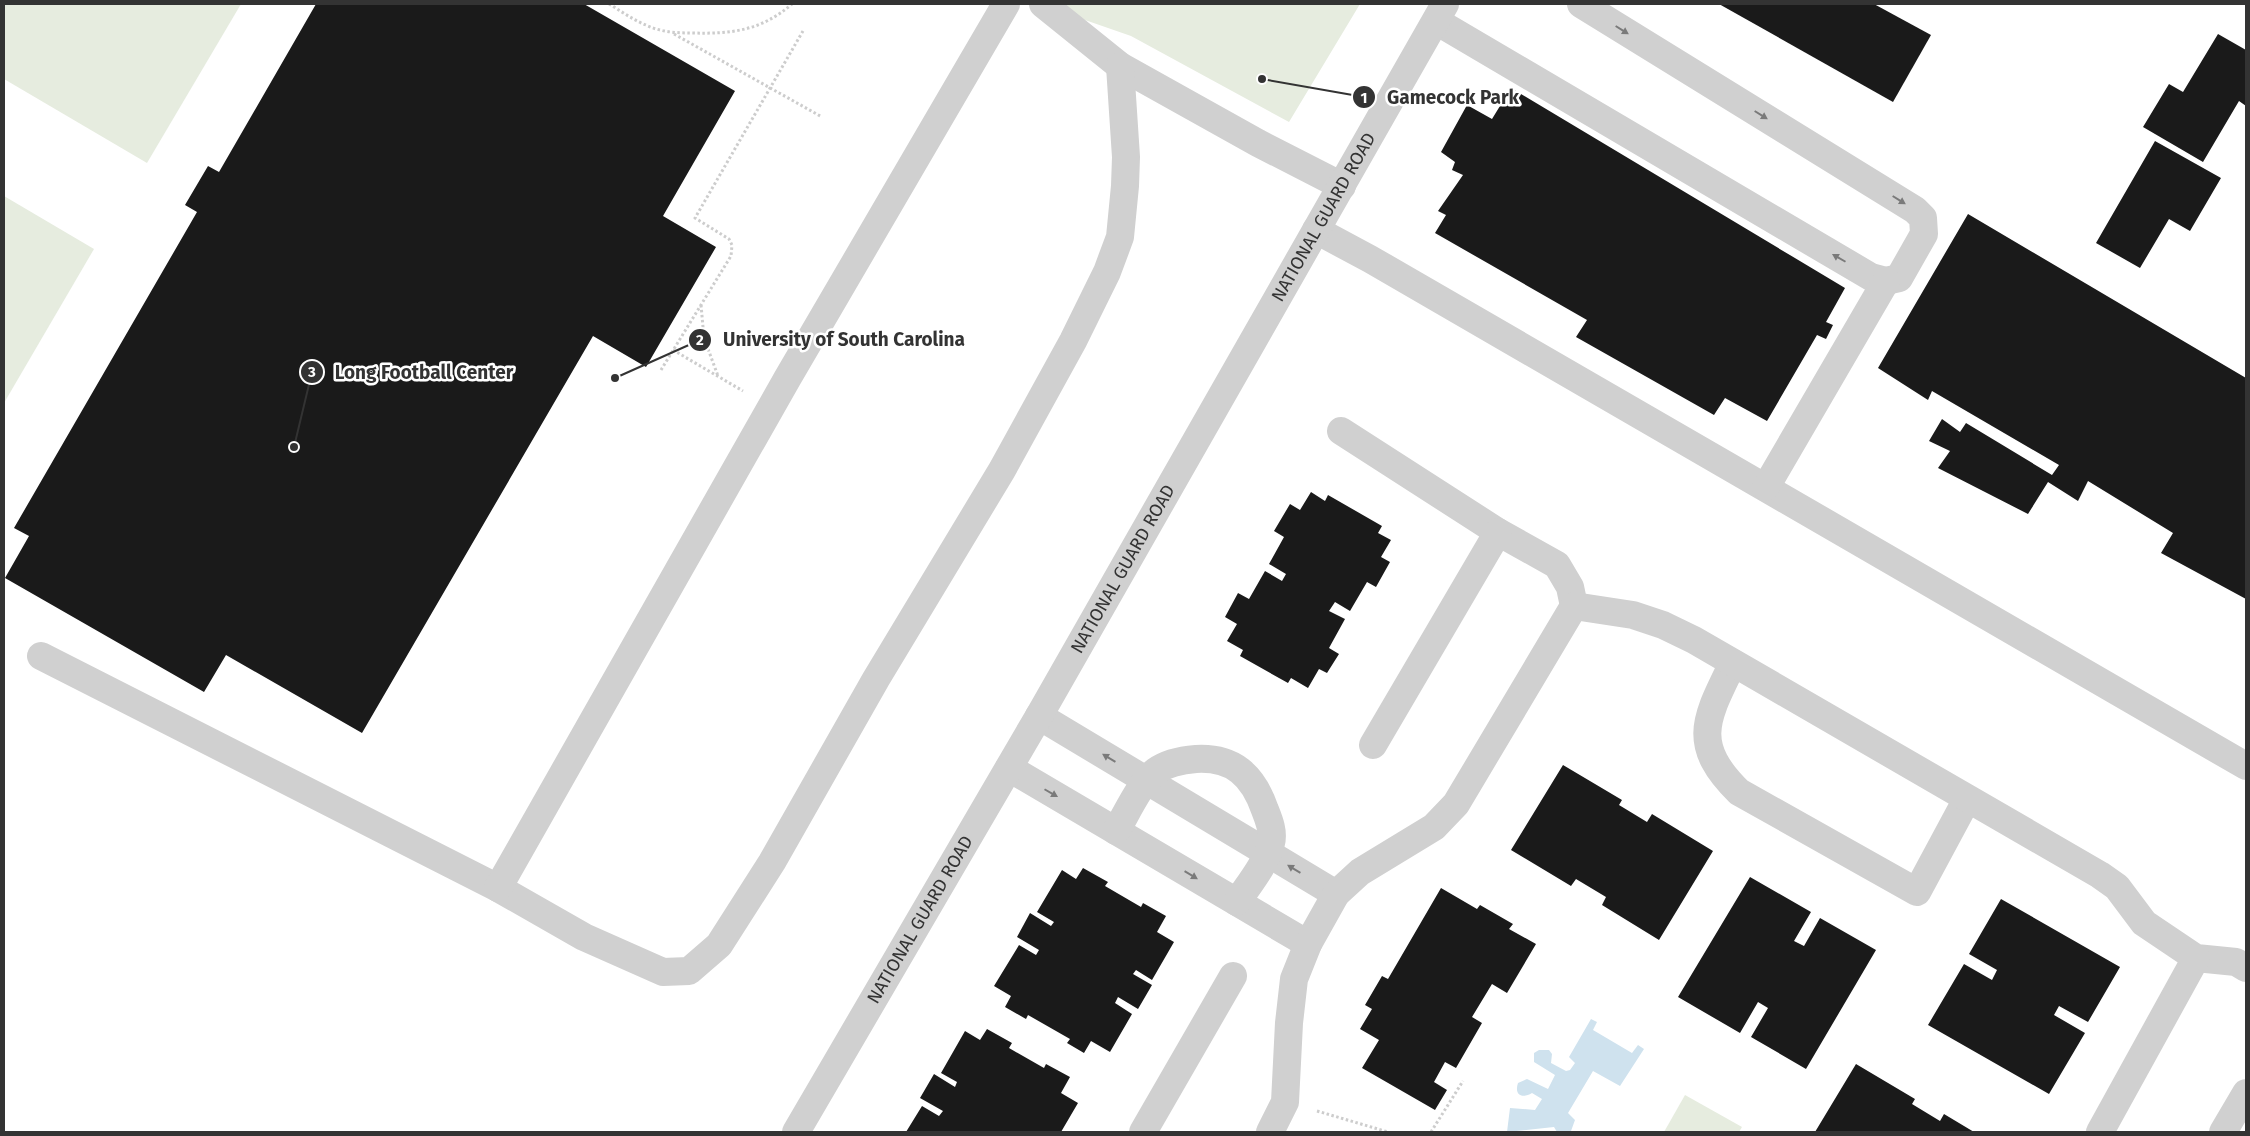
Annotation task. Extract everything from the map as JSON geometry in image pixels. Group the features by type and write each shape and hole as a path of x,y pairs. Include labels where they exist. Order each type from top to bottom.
{"street":[{"path":"498,888 938,117 1006,4"},
{"path":"1042,4 1120,66 1258,143 1342,186"},
{"path":"1440,12 1871,276 1886,281 1899,278 1924,234 1924,218 1915,210 1581,4"},
{"name":"NATIONAL GUARD ROAD","path":"796,1132 1040,716 1440,12"},
{"path":"40,656 498,888 584,937 663,972 689,971 719,945 772,862 876,679 1002,470 1073,341 1107,272 1120,237 1125,186 1126,157 1120,66"},
{"path":"1316,230 1370,259 1766,487 2246,766"},
{"path":"1766,487 1886,281"},
{"path":"1270,1132 1285,1102 1291,998 1300,961 1336,894 1360,872 1434,827 1456,804 1574,606 1570,587 1557,566 1498,532 1341,431"},
{"path":"1374,745 1498,532"},
{"path":"1574,606 1634,615 1663,625 1733,663 2100,875 2117,887 2144,922 2196,958 2236,962 2246,968"},
{"path":"1733,663 1712,708 1708,724 1707,743 1713,760 1724,777 1739,792 1916,892 1967,799"},
{"path":"1040,716 1336,894"},
{"path":"1116,831 1147,780 1156,771 1185,759 1220,760 1240,769 1250,779 1262,801 1270,822 1272,840 1268,853 1237,902"},
{"path":"1009,768 1308,944"},
{"path":"2100,1132 2196,958"},
{"path":"1143,1132 1233,976"},
{"path":"2223,1132 2246,1092"}],"path":[{"path":"609,4 645,25 672,32 718,34 746,30 760,25 792,4"},
{"path":"661,370 730,256 732,245 725,234 696,218 803,31"},
{"path":"672,32 822,116"},
{"path":"701,303 704,338 718,376"},
{"path":"673,350 771,408"},
{"path":"1432,1132 1463,1081"},
{"path":"1285,1102 1388,1132"}],"shaded area":[{"path":"4,4 241,4 147,163 4,79"},
{"path":"1039,4 1360,4 1289,122 1131,36"},
{"path":"4,196 94,249 4,403"},
{"path":"1685,1095 1742,1127 1739,1132 1664,1132"}],"water":[{"path":"1591,1019 1597,1022 1593,1030 1632,1053 1638,1045 1644,1049 1620,1086 1593,1071 1568,1113 1575,1120 1571,1131 1557,1132 1554,1127 1507,1132 1510,1108 1535,1110 1542,1099 1532,1093 1525,1096 1520,1095 1517,1090 1518,1083 1527,1079 1548,1089 1555,1075 1534,1062 1534,1053 1539,1050 1549,1050 1552,1054 1551,1063 1566,1071 1570,1070 1575,1063 1569,1057"}],"building":[{"path":"316,4 584,4 735,91 663,216 716,247 646,367 593,336 362,733 226,655 204,692 5,578 29,536 14,528 197,212 185,205 208,166 219,172"},
{"path":"1719,4 1874,4 1931,35 1893,102"},
{"path":"2218,34 2246,50 2246,106 2239,101 2203,162 2143,127 2169,84 2183,92"},
{"path":"1511,88 1845,288 1826,322 1833,325 1826,339 1817,335 1767,421 1725,398 1714,415 1576,337 1587,320 1435,233 1446,215 1438,211 1463,175 1452,170 1455,162 1441,152 1467,105 1492,119"},
{"path":"2155,141 2221,178 2190,231 2169,219 2140,268 2096,243"},
{"path":"1968,214 2246,378 2246,599 2161,553 2173,533 2088,481 2078,501 2048,482 2028,514 1938,468 1950,451 1929,441 1942,419 1960,432 1966,423 2052,475 2059,465 1932,391 1928,400 1878,368"},
{"path":"1311,492 1325,501 1328,495 1382,526 1378,533 1391,540 1381,557 1390,562 1376,587 1367,582 1350,611 1335,602 1329,611 1345,619 1329,648 1339,654 1327,673 1319,669 1308,688 1291,678 1288,683 1240,656 1243,650 1227,641 1237,624 1225,617 1238,593 1249,599 1265,571 1282,581 1286,574 1269,564 1284,537 1274,531 1290,504 1300,510"},
{"path":"1563,765 1622,800 1619,805 1647,822 1652,814 1713,851 1659,940 1602,905 1606,897 1576,879 1571,886 1511,850"},
{"path":"1083,868 1108,882 1105,886 1141,907 1143,903 1166,916 1157,932 1174,942 1152,980 1136,970 1133,974 1152,985 1138,1009 1118,997 1115,1003 1132,1014 1110,1052 1091,1041 1084,1053 1067,1043 1070,1039 1028,1015 1026,1019 1005,1007 1011,996 994,986 1019,945 1036,955 1039,950 1017,937 1030,913 1051,926 1054,922 1037,912 1062,870 1076,879"},
{"path":"1750,877 1811,912 1794,941 1804,946 1820,918 1876,950 1806,1069 1751,1037 1768,1008 1758,1002 1740,1033 1678,997"},
{"path":"1441,888 1477,909 1480,905 1513,924 1509,929 1536,944 1507,993 1492,984 1472,1017 1482,1023 1456,1068 1445,1062 1434,1082 1447,1090 1435,1110 1362,1068 1379,1040 1360,1029 1372,1009 1365,1005 1382,976 1388,979"},
{"path":"2001,899 2120,967 2088,1022 2059,1006 2054,1015 2085,1033 2049,1094 1928,1025 1964,964 1992,980 1997,970 1969,954"},
{"path":"987,1029 1012,1043 1009,1048 1044,1068 1046,1064 1070,1077 1061,1093 1078,1103 1061,1132 906,1132 922,1106 939,1116 943,1111 920,1098 934,1074 955,1087 957,1082 941,1073 965,1031 980,1040"},
{"path":"1856,1064 1915,1099 1912,1104 1940,1121 1944,1114 1974,1132 1815,1132"}],"place":[{"name":"Gamecock Park","path":"1262,79"},
{"name":"University of South Carolina","path":"615,378"},
{"name":"Long Football Center","path":"294,447"}]}
